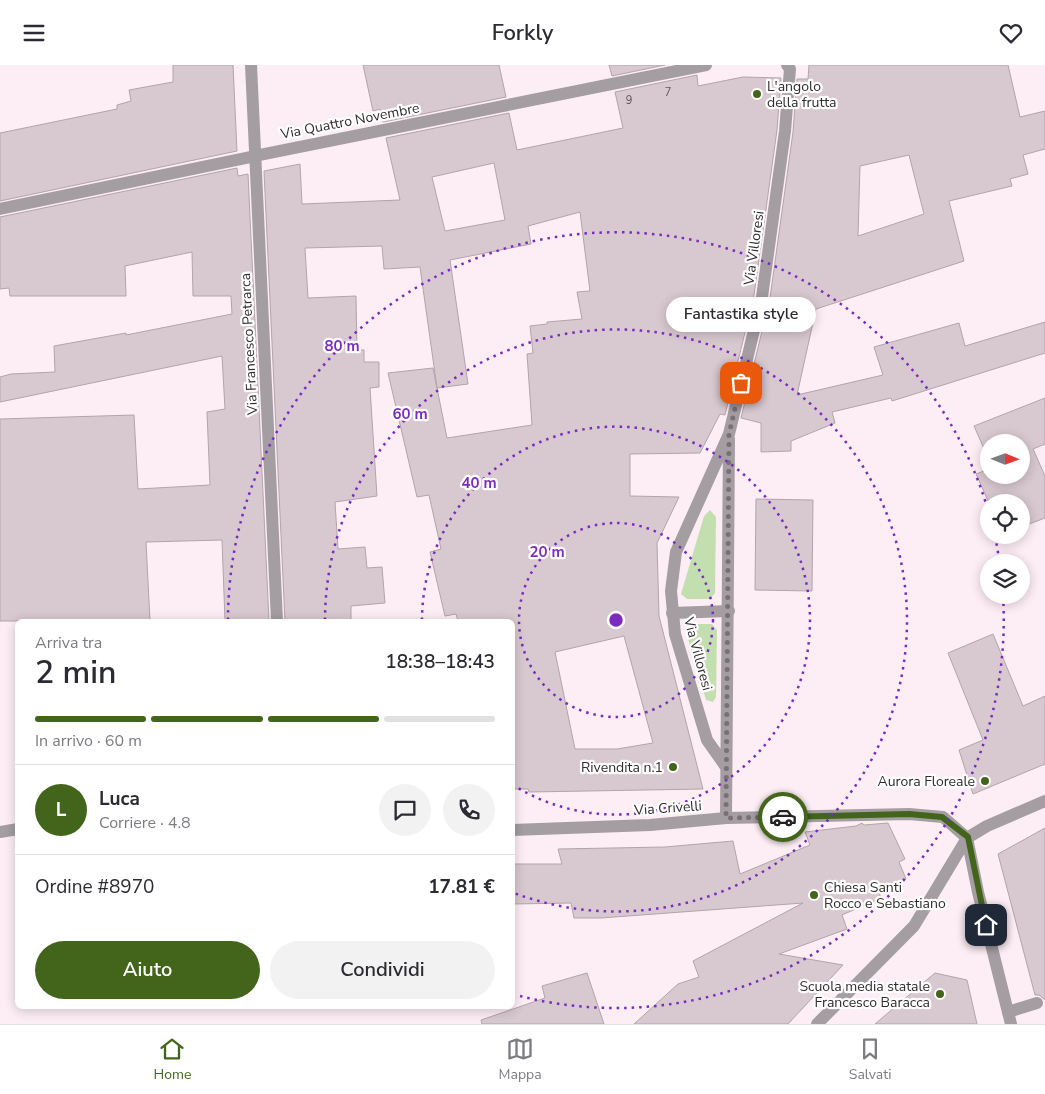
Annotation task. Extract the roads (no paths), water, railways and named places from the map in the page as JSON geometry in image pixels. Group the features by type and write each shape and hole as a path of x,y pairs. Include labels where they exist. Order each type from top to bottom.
{"street":[{"name":"Via Francesco Petrarca","path":"251,65 277,619"},
{"name":"Via Quattro Novembre","path":"0,209 255,155 706,65"},
{"name":"Via Villoresi","path":"726,767 707,741 675,634 671,591 676,552 729,434 762,297 785,131 790,69 787,65"},
{"name":"Via Villoresi","path":"726,818 729,434"},
{"path":"672,613 729,611"},
{"path":"817,1024 914,926 968,837 1045,801"},
{"name":"Via Crivelli","path":"515,829 650,825 726,818 909,814 942,817 968,837"},
{"path":"0,832 15,830"},
{"path":"968,837 978,891 1010,1018 1037,1003"}],"place":[{"name":"L'angolo della frutta","path":"757,94"},
{"name":"Fantastika style","path":"741,383"},
{"name":"Rivendita n.1","path":"673,767"},
{"name":"Aurora Floreale","path":"985,781"},
{"name":"Chiesa Santi Rocco e Sebastiano","path":"814,895"},
{"name":"Scuola media statale Francesco Baracca","path":"940,994"}]}
